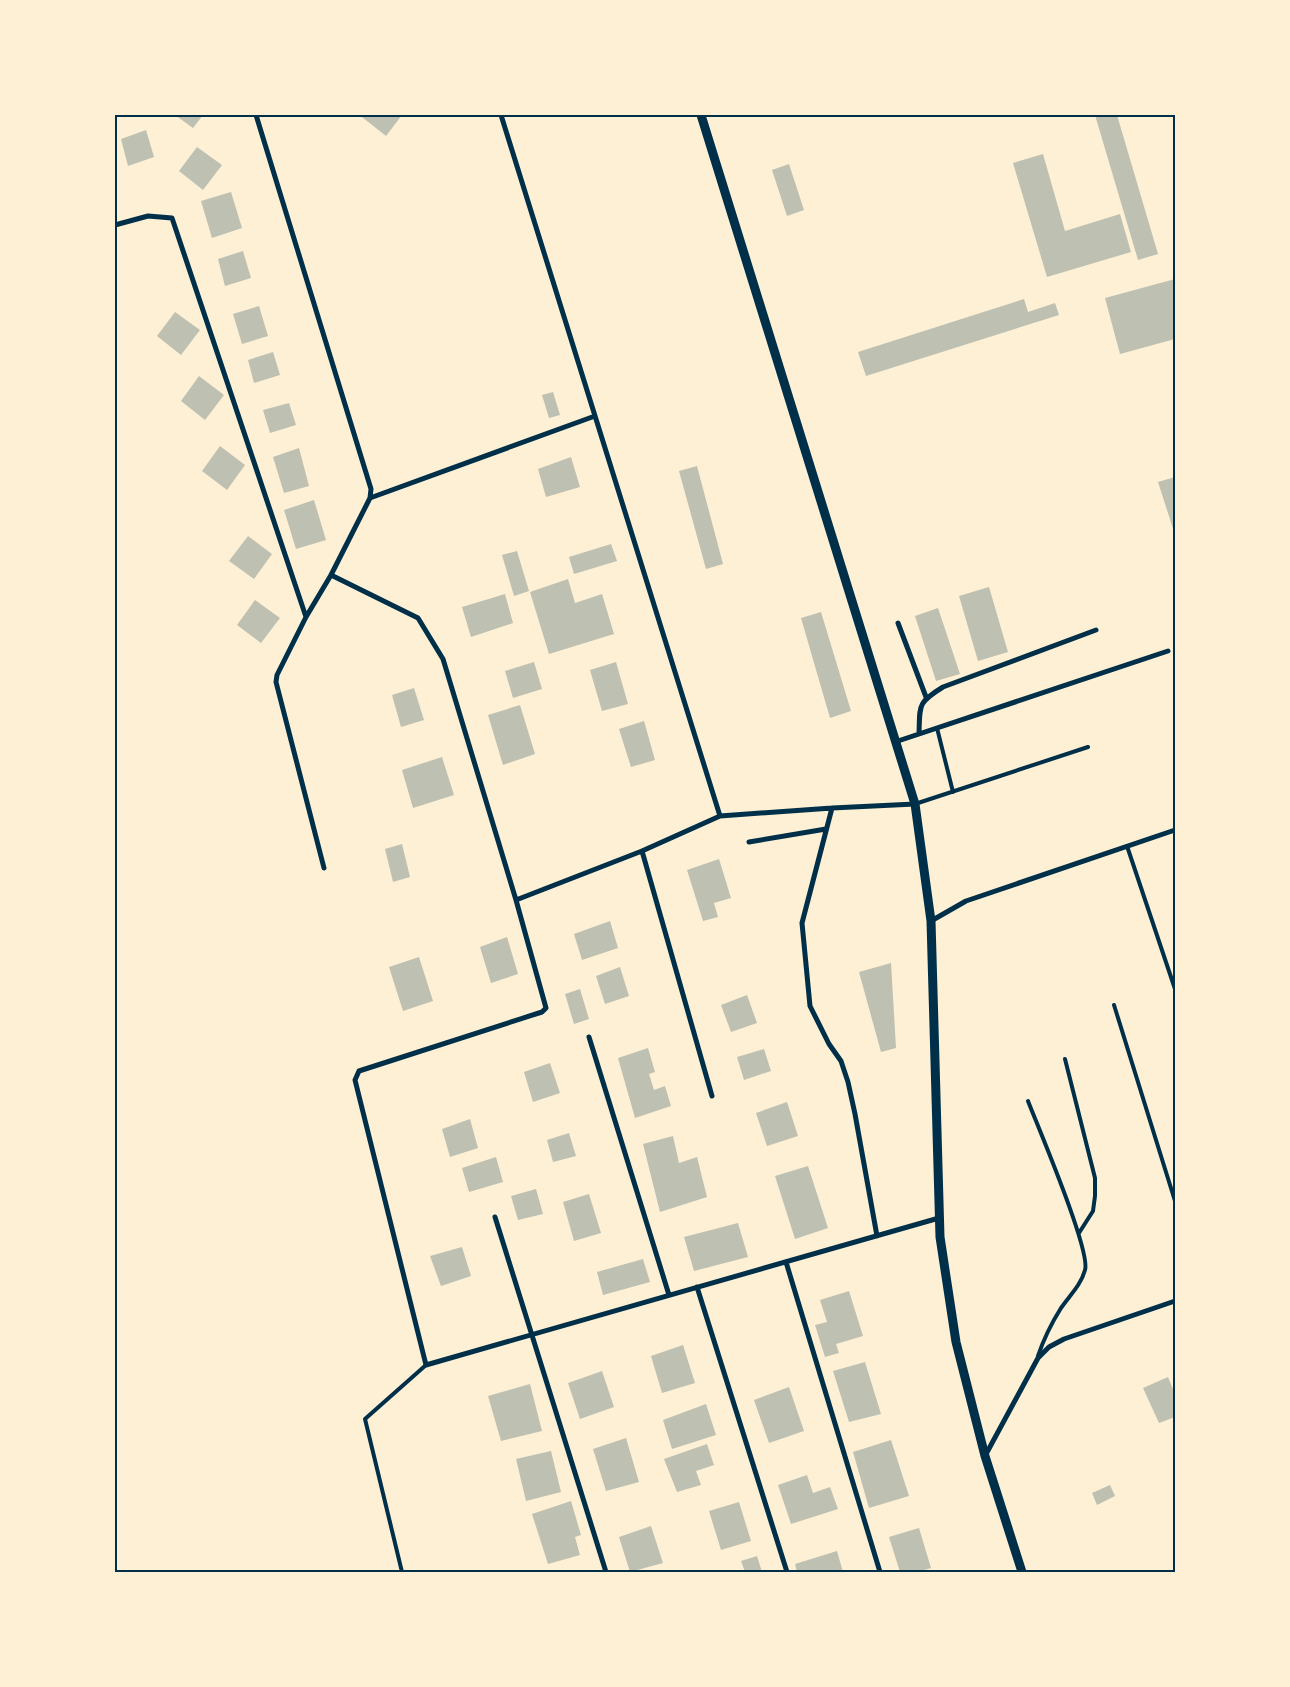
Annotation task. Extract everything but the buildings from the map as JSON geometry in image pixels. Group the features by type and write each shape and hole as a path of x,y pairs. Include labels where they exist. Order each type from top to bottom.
{"street":[{"path":"256,115 372,489 370,498 277,675 276,682 324,868"},
{"path":"500,115 720,816"},
{"path":"701,115 915,804 931,921 940,1237 956,1342 984,1456 1022,1572"},
{"path":"115,225 148,216 172,218 306,617"},
{"path":"370,498 595,416"},
{"path":"330,574 418,618 443,659 516,900 546,1008 542,1012 359,1071 356,1080 426,1365 939,1218"},
{"path":"898,623 926,697"},
{"path":"919,734 920,708 926,697 942,686 1096,630"},
{"path":"895,742 1168,651"},
{"path":"516,900 642,851 720,816 915,804"},
{"path":"832,808 802,923 810,1006 829,1044 841,1061 848,1082 877,1236"},
{"path":"749,842 826,829"},
{"path":"931,921 966,901 1175,830"},
{"path":"642,851 712,1096"},
{"path":"589,1037 669,1295"},
{"path":"494,1217 606,1572"},
{"path":"786,1262 880,1572"},
{"path":"697,1287 787,1572"},
{"path":"984,1456 1038,1358 1049,1347 1064,1339 1175,1301"}],"lane":[{"path":"937,728 953,792"},
{"path":"915,804 1088,747"},
{"path":"1127,846 1175,989"},
{"path":"1114,1005 1175,1201"},
{"path":"1065,1059 1095,1178 1093,1211 1079,1233"},
{"path":"1028,1101 1079,1233 1086,1268 1077,1288 1062,1307 1046,1333 1038,1358"},
{"path":"402,1572 365,1419 426,1365"}]}
